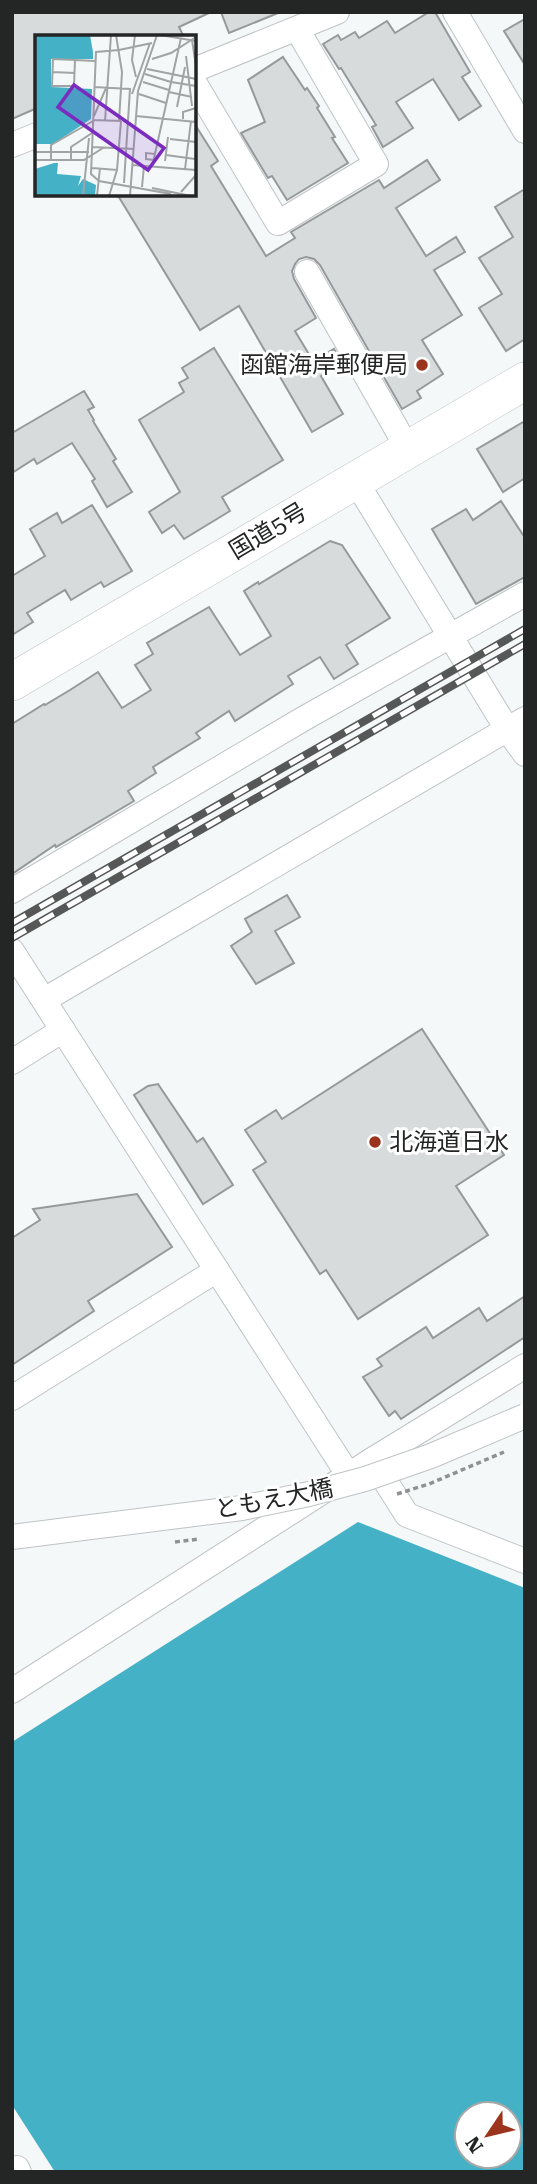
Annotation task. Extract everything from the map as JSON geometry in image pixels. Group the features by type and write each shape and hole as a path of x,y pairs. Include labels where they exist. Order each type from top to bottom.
{"highway":[{"name":"国道5号","path":"12,682 525,381"}],"street":[{"path":"196,69 337,12"},
{"path":"455,12 523,122"},
{"path":"196,85 278,223 376,164 296,29"},
{"path":"12,145 35,136"},
{"path":"307,272 408,449"},
{"path":"355,480 450,635 516,724 525,754"},
{"path":"12,891 303,719 525,594"},
{"path":"44,1000 516,724"},
{"path":"12,951 349,1476"},
{"path":"12,1062 63,1030"},
{"path":"12,1398 217,1270"},
{"path":"12,1691 525,1366"},
{"name":"ともえ大橋","path":"12,1537 242,1508 309,1494 365,1479 430,1456 525,1416"},
{"path":"372,1461 407,1515 525,1561"},
{"path":"12,2171 17,2168 19,2172"}],"water":[{"path":"358,1522 525,1588 525,2172 55,2172 12,2105 12,1742"}],"building":[{"path":"12,12 211,12 179,27 183,35 35,35 35,109 12,119"},
{"path":"221,12 278,12 278,13 229,33"},
{"path":"429,12 435,12 470,72 462,77 481,106 459,120 433,79 396,102 413,128 383,147 372,127 376,125 323,44 338,35 341,40 355,32 359,38 387,21 395,33"},
{"path":"525,19 525,65 504,31"},
{"path":"283,57 319,106 317,108 335,137 332,138 348,163 287,200 272,176 268,178 241,133 265,122 248,80"},
{"path":"196,126 218,161 211,166 266,256 295,238 291,232 379,180 384,188 427,160 440,180 396,208 426,256 456,237 465,252 434,270 462,315 422,340 443,374 417,391 421,398 402,409 320,265 314,259 299,259 292,271 316,318 295,331 313,361 334,349 342,364 321,376 343,414 312,432 239,306 200,330 118,196 196,196"},
{"path":"525,189 525,339 506,351 479,308 502,294 479,258 513,237 495,207"},
{"path":"214,348 283,460 222,497 230,511 184,539 174,525 162,533 149,512 180,492 139,420 184,392 179,383 188,378 182,368"},
{"path":"84,391 94,407 88,410 93,421 132,492 107,507 92,481 95,479 72,443 37,464 34,459 12,473 12,433"},
{"path":"525,421 525,478 503,492 477,449"},
{"path":"501,501 525,538 525,577 476,604 432,529 466,509 473,520"},
{"path":"92,505 132,571 104,587 101,582 71,600 65,590 27,613 33,622 12,635 12,576 45,556 30,529 57,513 62,523"},
{"path":"330,541 342,545 390,618 346,645 358,664 334,679 320,657 288,676 293,684 235,721 229,711 196,733 200,738 153,767 156,773 128,791 134,801 56,847 55,845 12,874 12,724 98,672 122,708 151,690 135,665 153,654 147,643 209,607 240,655 271,636 244,591"},
{"path":"287,895 300,917 275,931 294,963 256,984 231,946 252,932 245,919"},
{"name":"北海道日水","path":"422,1029 504,1155 456,1186 488,1235 358,1319 326,1270 320,1274 253,1170 266,1162 245,1130 276,1110 282,1119"},
{"path":"158,1084 197,1142 203,1138 233,1185 203,1204 134,1095 148,1086"},
{"path":"137,1194 172,1247 88,1301 94,1311 12,1365 12,1238 40,1220 33,1209"},
{"path":"525,1296 525,1337 401,1419 395,1411 389,1416 363,1377 382,1366 377,1359 426,1327 433,1338 479,1308 487,1321"}],"railway":[{"path":"12,923 525,629"},
{"path":"12,938 525,644"}],"place":[{"name":"函館海岸郵便局","path":"422,365"},
{"name":"北海道日水","path":"375,1142"}]}
